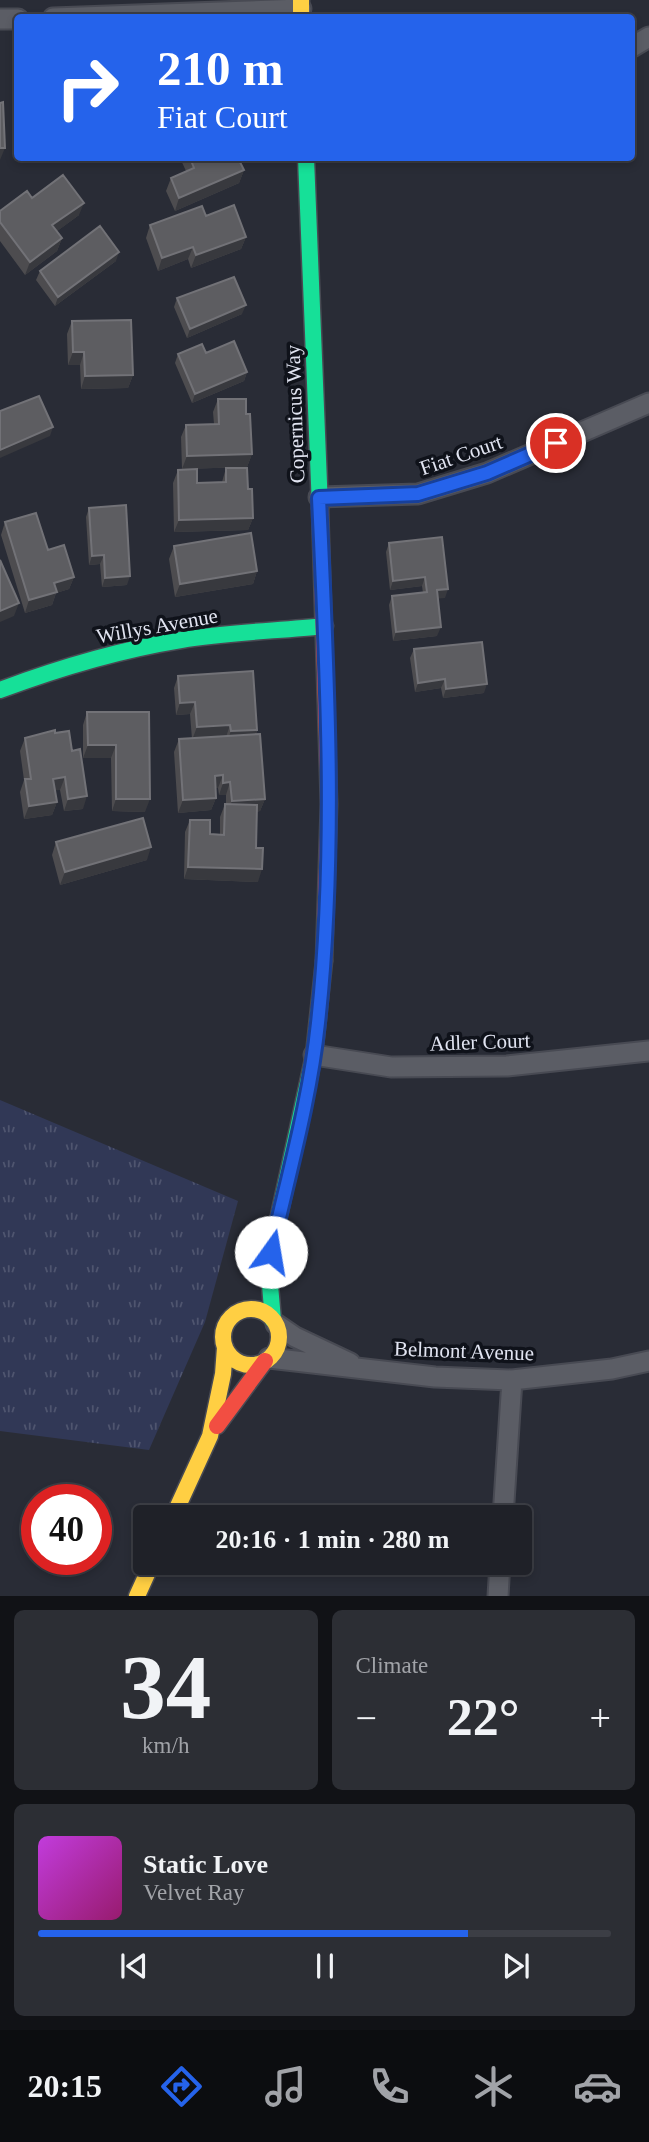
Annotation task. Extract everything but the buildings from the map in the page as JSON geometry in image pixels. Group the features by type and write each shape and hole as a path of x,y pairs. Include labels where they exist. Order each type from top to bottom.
{"street":[{"path":"163,14 301,9"},
{"name":"Copernicus Way","path":"274,1322 270,1285 271,1252 314,1055 325,951 328,881 325,626 306,161"},
{"name":"Fiat Court","path":"319,498 418,494 487,473 649,403"},
{"name":"Willys Avenue","path":"0,690 75,664 161,644 208,636 325,626"},
{"name":"Adler Court","path":"314,1055 391,1066 507,1066 649,1051"},
{"name":"Copernicus Way","path":"233,1315 271,1252"},
{"path":"178,1505 209,1436 223,1374 224,1330 233,1315 250,1309 267,1314 274,1322 279,1339 277,1346 209,1436"},
{"name":"Belmont Avenue","path":"274,1322 295,1337 361,1368"},
{"path":"225,1347 238,1361 256,1364 267,1360"},
{"name":"Belmont Avenue","path":"267,1360 435,1377 512,1380 600,1370 649,1361"},
{"path":"504,1505 512,1380"},
{"path":"137,1596 147,1575"},
{"path":"498,1596 499,1575"}],"green space":[{"path":"0,1100 238,1201 205,1322 149,1450 0,1431"}],"traffic: fast":[{"path":"306,161 320,508"},
{"path":"0,690 89,660 158,644 217,635 325,626"},
{"path":"273,1320 271,1252 314,1055 324,961"}],"traffic: slow":[{"path":"301,0 301,14"},
{"path":"251,1309 271,1317 279,1337 271,1357 251,1365 231,1357 223,1337 231,1317 251,1309"},
{"path":"178,1505 210,1436 223,1374 225,1347"},
{"path":"137,1596 147,1575"}],"traffic: jam":[{"path":"320,508 329,804 324,961"},
{"path":"217,1426 265,1361"}],"route":[{"path":"271,1252 314,1055 325,951 329,804 328,707 319,498 418,494 487,473 556,443"}]}
